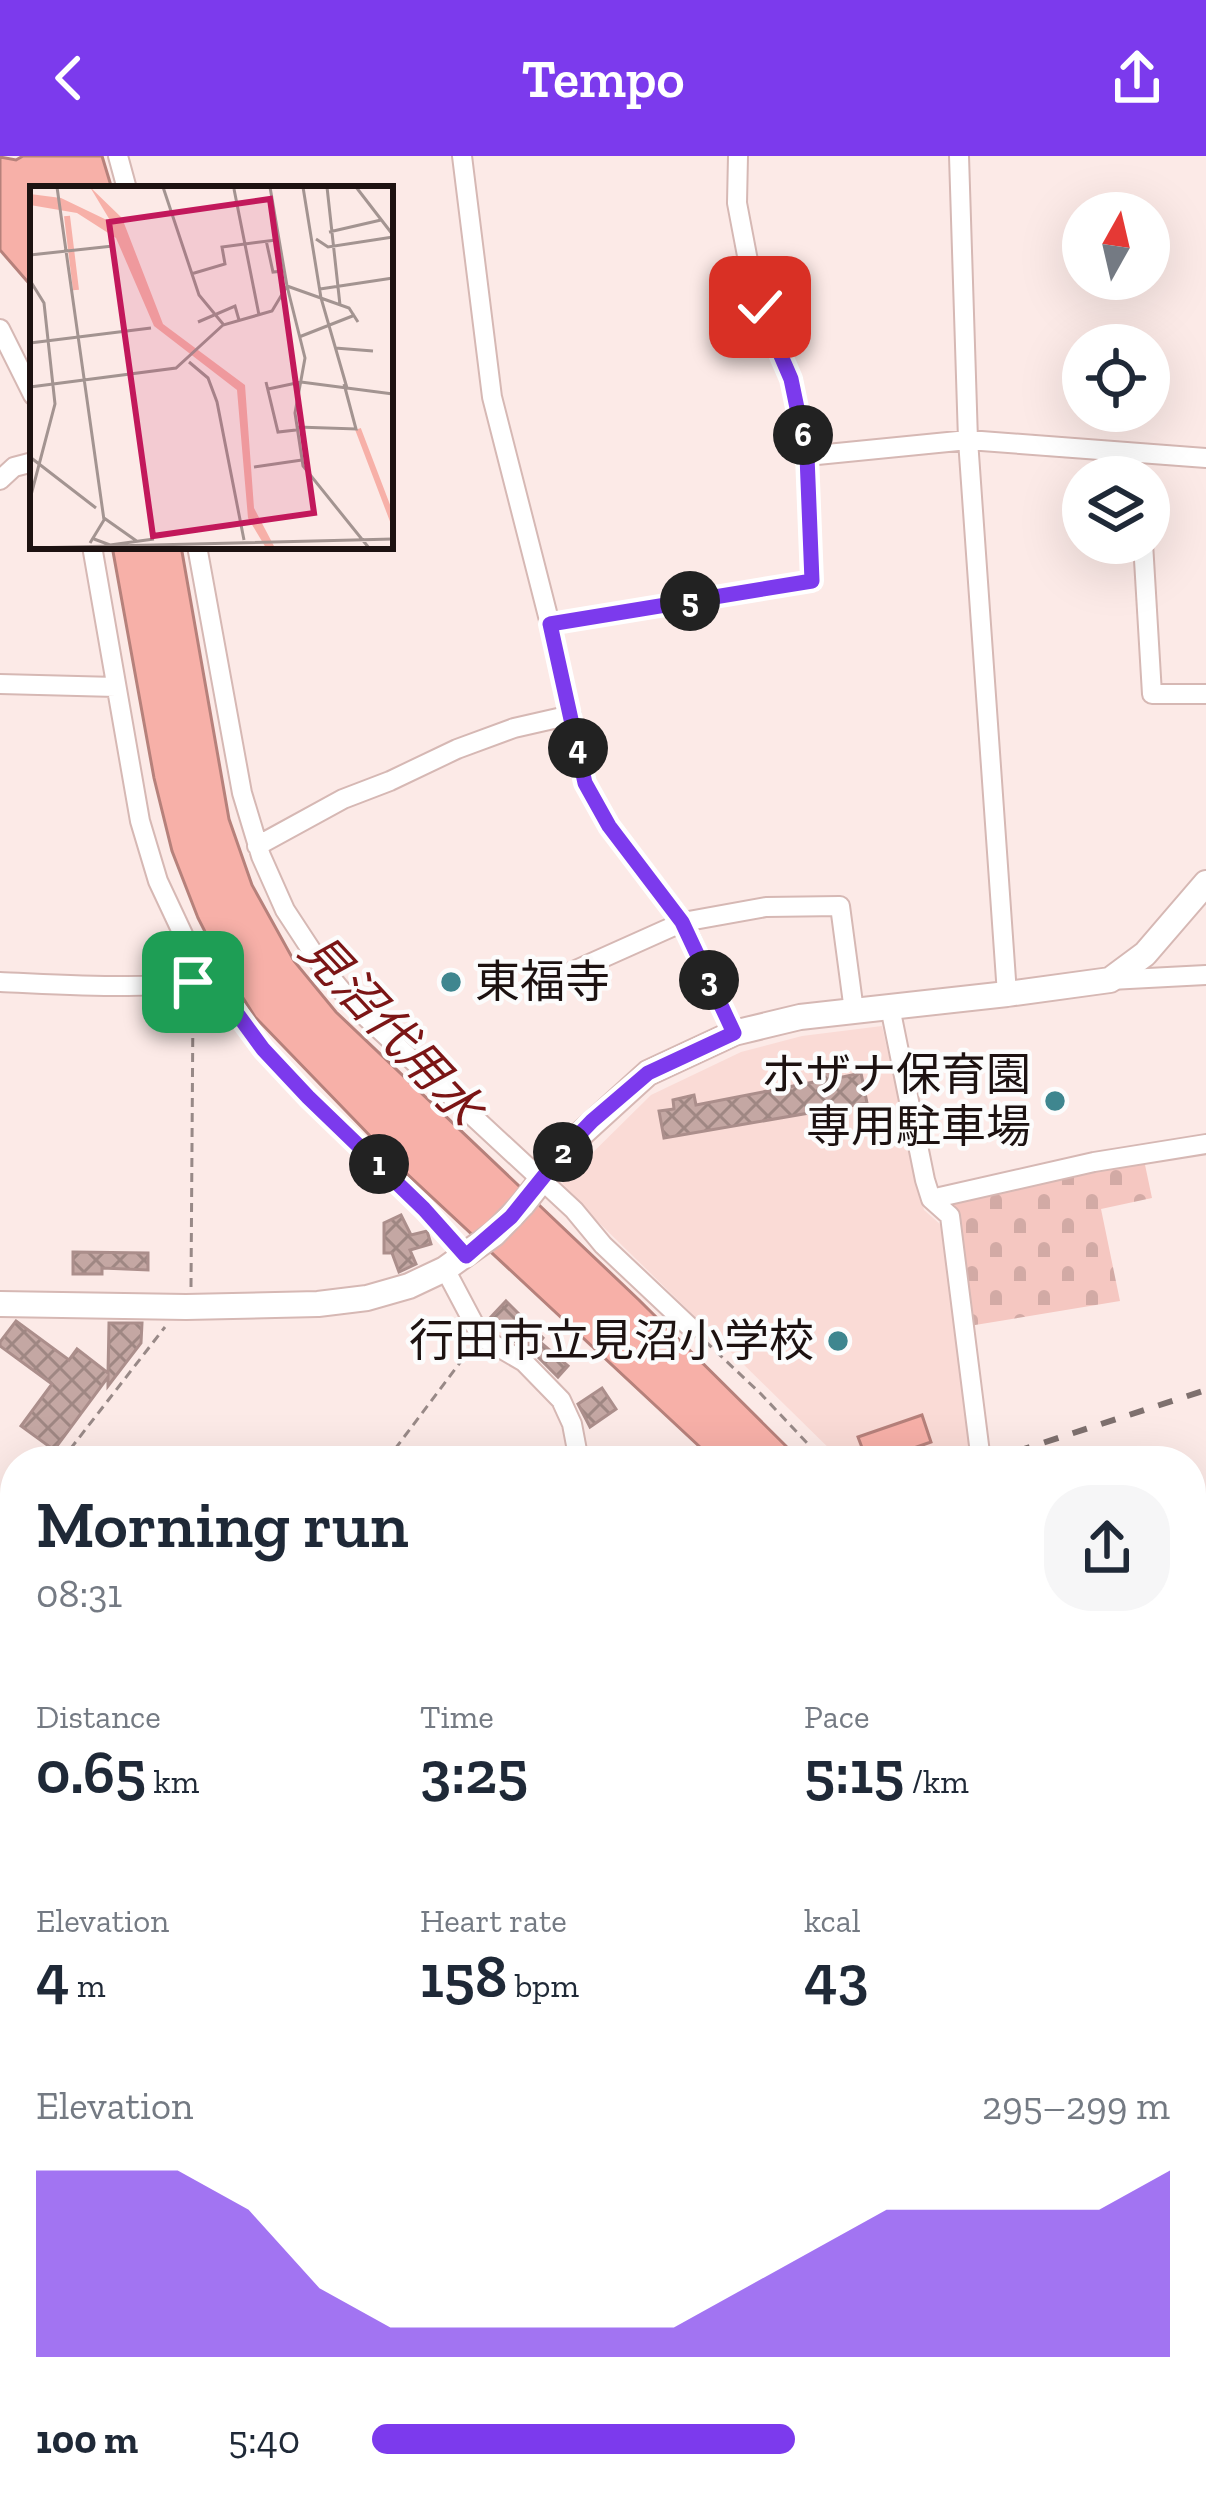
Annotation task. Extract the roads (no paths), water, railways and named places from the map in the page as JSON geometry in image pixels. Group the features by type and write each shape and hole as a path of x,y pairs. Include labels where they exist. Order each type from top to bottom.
{"main road":[{"path":"0,1304 180,1307 344,1302 396,1290 461,1259 511,1217 592,1121 648,1073 734,1033 800,1017 1110,980 1145,953 1206,883"}],"street":[{"path":"118,156 126,186"},
{"path":"462,156 492,397 585,783 609,826 682,922 734,1033"},
{"path":"550,624 812,581 807,456 791,379 753,287 737,203 738,156"},
{"path":"959,156 968,440 1007,994"},
{"path":"1,335 30,389"},
{"path":"807,456 968,440 1206,458"},
{"path":"1137,452 1137,456"},
{"path":"0,479 14,467 30,463"},
{"path":"0,982 139,985 198,980 158,881 140,821 93,549"},
{"path":"198,549 242,793 257,846 294,925 345,996 538,1183 574,1210 603,1245 691,1328"},
{"path":"1144,564 1152,694 1206,694"},
{"path":"0,685 116,687"},
{"path":"257,846 343,799 457,748 571,715"},
{"path":"549,982 682,922 766,907 840,906 854,1011"},
{"path":"1110,980 1206,975"},
{"path":"890,1007 931,1199 950,1216 979,1446"},
{"path":"931,1199 1094,1162 1206,1144"},
{"path":"461,1259 481,1337 538,1374 562,1400 576,1446"}],"railway":[{"path":"1033,1446 1206,1390"}],"place":[{"name":"東福寺","path":"451,982"},
{"name":"ホザナ保育園 専用駐車場","path":"1055,1101"},
{"name":"行田市立見沼小学校","path":"838,1341"}],"water label":[{"name":"見沼代用水","path":"391,1029"}]}
